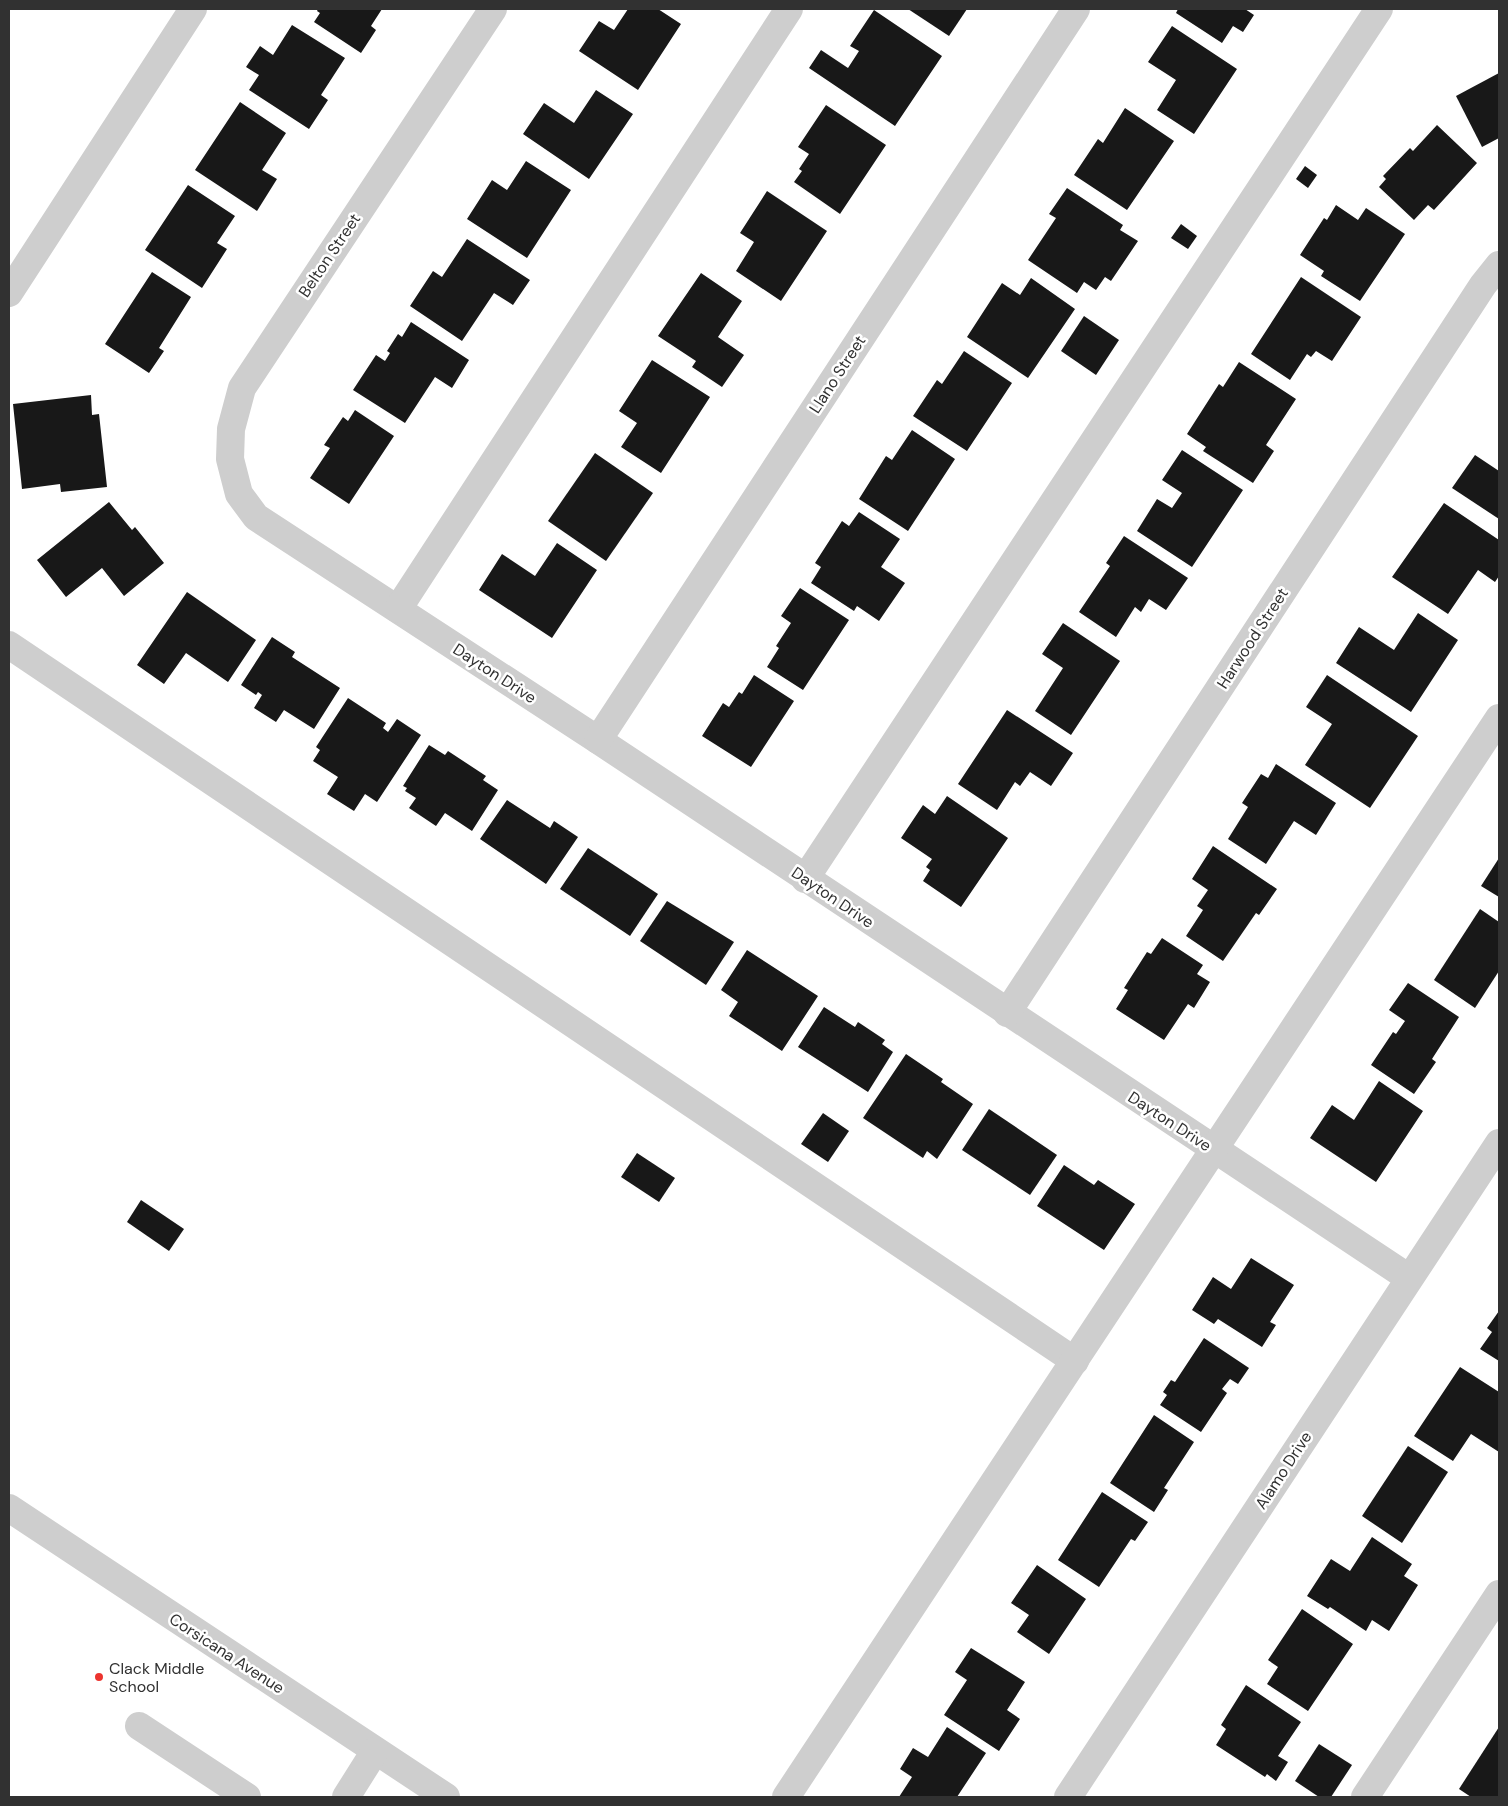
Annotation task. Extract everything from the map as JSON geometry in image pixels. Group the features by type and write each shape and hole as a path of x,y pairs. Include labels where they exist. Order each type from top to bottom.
{"street":[{"path":"9,293 193,9"},
{"name":"Belton Street","path":"256,517 239,494 230,459 231,429 242,388 493,9"},
{"path":"398,610 789,9"},
{"name":"Llano Street","path":"598,740 1076,9"},
{"path":"805,878 1379,9"},
{"name":"Harwood Street","path":"1007,1013 1478,293 1499,265"},
{"name":"Dayton Drive","path":"256,517 598,740 1409,1278"},
{"path":"9,645 1075,1361"},
{"path":"786,1797 1499,718"},
{"name":"Alamo Drive","path":"1068,1797 1499,1143"},
{"name":"Corsicana Avenue","path":"9,1508 446,1797"},
{"path":"1364,1797 1499,1594"},
{"path":"138,1726 247,1797"},
{"path":"346,1797 375,1751"}],"building":[{"path":"318,9 382,9 371,26 376,30 361,53 314,22 320,13 317,11"},
{"path":"628,9 658,9 681,24 638,90 579,51 599,21 614,30"},
{"path":"908,9 967,9 949,36"},
{"path":"1178,9 1245,9 1254,15 1243,32 1233,26 1222,43 1176,13"},
{"path":"874,10 942,56 895,126 809,68 821,50 848,68 859,51 850,46"},
{"path":"292,25 345,58 321,95 328,100 309,129 249,90 259,75 246,67 260,46 273,55"},
{"path":"1172,26 1237,69 1194,134 1157,110 1176,80 1148,62"},
{"path":"1499,73 1499,138 1482,147 1456,96"},
{"path":"596,90 633,114 589,179 523,134 544,103 574,123"},
{"path":"240,102 286,133 262,170 277,179 257,211 195,170"},
{"path":"826,105 886,145 840,214 794,182 802,171 799,169 809,154 798,147"},
{"path":"1125,108 1174,141 1127,210 1074,175 1098,139 1103,143"},
{"path":"1437,125 1477,163 1434,210 1428,205 1414,220 1379,187 1386,179 1383,176 1410,148 1413,151"},
{"path":"526,161 571,190 527,258 467,219 492,180 507,190"},
{"path":"1305,166 1317,175 1308,188 1296,179"},
{"path":"188,185 235,216 217,243 227,249 202,288 145,250"},
{"path":"1067,188 1123,225 1120,230 1138,241 1111,281 1105,277 1096,290 1084,282 1077,293 1028,260 1056,218 1049,214"},
{"path":"767,191 827,231 781,301 736,271 754,242 740,233"},
{"path":"1336,205 1358,220 1366,208 1405,234 1360,301 1321,276 1324,271 1300,255 1324,218 1327,220"},
{"path":"1181,224 1197,236 1188,249 1171,238"},
{"path":"467,239 530,280 513,305 494,293 462,341 410,306 433,271 442,277"},
{"path":"152,272 191,297 159,348 164,351 149,373 105,344"},
{"path":"701,273 742,301 718,337 744,355 722,387 692,367 696,361 658,336"},
{"path":"1301,277 1361,317 1332,361 1316,351 1311,357 1307,354 1290,380 1251,354"},
{"path":"1031,278 1075,309 1028,378 967,337 1002,283 1020,295"},
{"path":"1084,316 1119,340 1096,375 1061,351"},
{"path":"411,322 469,360 452,388 435,377 405,423 353,390 376,355 385,361 390,353 387,351 398,334 402,337"},
{"path":"964,351 1012,383 967,451 913,416 937,380 942,384"},
{"path":"652,360 710,397 661,473 621,447 637,423 619,411"},
{"path":"1239,362 1296,399 1266,445 1274,451 1253,483 1203,451 1206,447 1187,434 1219,384 1223,387"},
{"path":"91,395 92,415 99,414 107,487 61,492 60,484 22,489 13,404"},
{"path":"355,410 394,436 349,504 310,478 330,448 324,445 343,417 348,421"},
{"path":"912,430 955,459 908,531 859,499 886,456 892,460"},
{"path":"1182,450 1243,490 1192,567 1137,531 1157,499 1172,508 1182,493 1162,480"},
{"path":"595,453 653,493 606,561 548,521"},
{"path":"1475,455 1499,471 1499,519 1452,488"},
{"path":"109,502 132,530 135,527 164,563 124,596 102,568 66,597 37,560"},
{"path":"1444,503 1499,540 1499,576 1495,582 1478,570 1448,614 1392,577"},
{"path":"859,512 900,539 881,567 905,583 879,621 857,606 854,611 811,583 821,567 815,563 842,521 849,526"},
{"path":"1124,536 1188,578 1166,610 1149,599 1141,612 1135,607 1116,637 1079,612 1110,566 1106,563"},
{"path":"557,543 597,570 552,638 479,590 502,554 535,576"},
{"path":"800,588 849,620 803,690 767,667 779,648 776,646 791,623 781,616"},
{"path":"187,592 256,640 228,682 186,653 164,684 137,665"},
{"path":"1418,613 1458,640 1411,712 1336,663 1359,627 1394,650"},
{"path":"1063,623 1120,661 1071,735 1035,711 1063,668 1042,654"},
{"path":"272,637 295,652 292,657 340,688 314,729 284,710 276,722 254,708 262,695 258,692 256,695 241,685"},
{"path":"754,675 794,701 751,767 702,736 723,703 729,707 739,692 742,694"},
{"path":"1327,675 1418,736 1370,808 1305,765 1332,724 1306,707"},
{"path":"348,698 386,723 383,728 388,732 397,719 421,735 377,802 365,794 354,811 327,794 338,777 313,761 320,750 316,747"},
{"path":"1007,710 1073,753 1051,786 1030,772 1020,786 1015,782 997,810 958,784"},
{"path":"429,745 445,755 448,751 486,776 483,780 498,790 472,831 445,813 436,826 409,808 416,798 405,791 407,788 403,786"},
{"path":"1276,764 1336,803 1316,835 1294,821 1266,864 1228,839 1248,807 1242,803 1261,774 1268,778"},
{"path":"947,796 1008,838 961,907 923,881 930,870 926,867 932,859 901,838 923,805 935,814"},
{"path":"507,800 550,828 554,821 578,837 546,884 480,839"},
{"path":"1213,846 1277,889 1259,915 1256,913 1223,961 1186,936 1203,910 1197,906 1208,890 1192,879"},
{"path":"588,848 658,894 630,936 560,889"},
{"path":"1499,858 1499,897 1481,886"},
{"path":"667,901 734,942 706,985 640,941"},
{"path":"1480,909 1499,922 1499,971 1475,1008 1434,980"},
{"path":"1162,938 1203,965 1197,974 1210,982 1194,1008 1188,1004 1164,1040 1116,1009 1128,990 1124,988 1147,952 1151,954"},
{"path":"747,950 818,996 782,1051 729,1016 738,1002 721,990"},
{"path":"1408,983 1459,1017 1432,1059 1436,1062 1414,1094 1371,1065 1393,1032 1396,1034 1405,1021 1389,1010"},
{"path":"824,1007 855,1027 858,1022 885,1040 882,1044 893,1052 868,1092 798,1047"},
{"path":"906,1054 943,1079 941,1082 973,1104 937,1159 927,1151 923,1158 863,1118"},
{"path":"1379,1081 1423,1111 1376,1182 1310,1138 1332,1105 1354,1120"},
{"path":"989,1109 1057,1155 1030,1195 962,1150"},
{"path":"823,1113 849,1131 828,1162 801,1144"},
{"path":"637,1153 675,1178 659,1202 621,1177"},
{"path":"1064,1165 1094,1185 1098,1180 1135,1204 1104,1250 1037,1206"},
{"path":"141,1200 184,1229 169,1251 127,1222"},
{"path":"1251,1258 1294,1285 1270,1322 1276,1325 1262,1347 1218,1319 1214,1324 1192,1310 1213,1277 1231,1289"},
{"path":"1499,1311 1499,1361 1480,1349 1492,1332 1487,1328"},
{"path":"1204,1338 1249,1368 1238,1384 1230,1379 1222,1389 1227,1393 1201,1432 1160,1405 1167,1395 1163,1392 1171,1380 1175,1382"},
{"path":"1460,1367 1499,1392 1499,1452 1471,1434 1453,1461 1414,1436"},
{"path":"1154,1415 1194,1442 1164,1488 1168,1490 1154,1512 1110,1483"},
{"path":"1408,1446 1448,1472 1402,1543 1362,1516"},
{"path":"1102,1492 1148,1522 1135,1541 1131,1539 1099,1587 1058,1560"},
{"path":"1372,1537 1412,1564 1404,1576 1418,1585 1389,1631 1372,1620 1366,1631 1330,1607 1328,1609 1307,1596 1331,1559 1350,1571"},
{"path":"1037,1565 1086,1599 1049,1654 1017,1632 1029,1615 1011,1603"},
{"path":"1302,1609 1353,1644 1308,1711 1267,1684 1278,1667 1268,1660"},
{"path":"971,1648 1025,1682 1007,1710 1020,1719 999,1751 944,1715 967,1680 955,1672"},
{"path":"1246,1685 1301,1722 1278,1756 1288,1762 1276,1781 1267,1774 1265,1777 1216,1745 1226,1729 1221,1725"},
{"path":"947,1727 986,1753 957,1797 899,1797 912,1777 900,1769 913,1748 928,1757"},
{"path":"1499,1727 1499,1797 1471,1797 1459,1789"},
{"path":"1319,1744 1352,1765 1331,1797 1319,1797 1295,1781"}],"place":[{"name":"Clack Middle School","path":"99,1677"}]}
